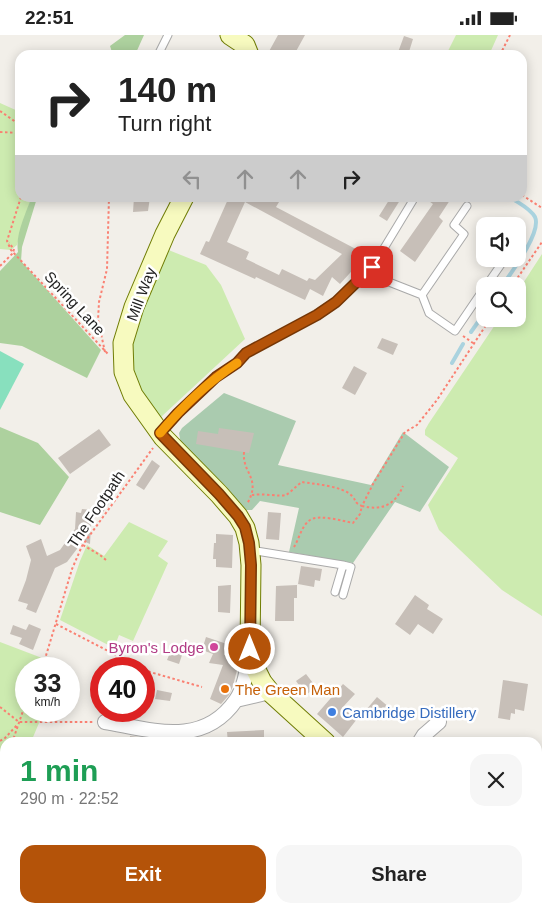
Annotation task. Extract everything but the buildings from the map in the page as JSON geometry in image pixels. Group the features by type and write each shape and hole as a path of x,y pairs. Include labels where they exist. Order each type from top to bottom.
{"street":[{"path":"230,35 245,45 247,50"},
{"name":"Mill Way","path":"182,202 134,307 123,343 124,369 133,395 162,435 219,494 245,527"},
{"path":"245,527 250,550 250,649 253,664 262,682 270,692 318,737"},
{"path":"105,722 151,730 188,732 200,729 216,721 236,700 244,678 250,649"},
{"path":"236,700 270,692"},
{"path":"423,737 439,722"}],"lane":[{"path":"160,50 168,35"},
{"path":"162,435 178,413 216,377 237,363 246,353 317,315 336,302 366,273 412,202"},
{"path":"422,295 464,233 454,225 467,206"},
{"path":"366,273 422,295 429,313 455,331 476,300"},
{"path":"250,550 351,567 339,594"}],"path":[{"path":"502,50 510,35"},
{"path":"0,111 15,122"},
{"path":"0,132 15,133"},
{"path":"527,198 542,208"},
{"path":"0,266 12,252 7,241 19,202"},
{"path":"105,352 98,320 99,302 107,269 109,202"},
{"path":"518,277 542,242"},
{"name":"Spring Lane","path":"12,252 105,352 124,369"},
{"path":"290,556 309,521 317,518 353,523 360,514 370,489 405,432 417,425 422,419 484,327"},
{"path":"455,331 473,343"},
{"name":"The Footpath","path":"45,655 72,569 83,545 162,435"},
{"path":"244,452 243,461 252,477 252,495 244,510 245,527"},
{"path":"252,495 261,493 286,495 302,482 346,492 352,496 355,503 372,509 386,507 398,497 403,486"},
{"path":"83,545 106,560"},
{"path":"56,624 121,657"},
{"path":"155,673 202,687"},
{"path":"0,707 15,718"},
{"path":"6,737 20,722"},
{"path":"14,737 20,722"}],"green space":[{"path":"125,35 144,35 137,50 111,50 110,46"},
{"path":"456,35 498,35 491,50 448,50"},
{"path":"0,103 15,110 15,202 30,202 17,245 11,250 0,249"},
{"path":"30,202 36,202 22,247 21,261 101,350 87,378 22,346 0,343 0,271 18,252 19,231"},
{"path":"166,249 206,265 221,285 245,339 161,417 142,396 126,361 129,336"},
{"path":"542,254 542,616 502,590 439,530 428,505 458,458 425,435 425,430 494,327 526,327 526,279"},
{"path":"0,351 24,364 0,410"},
{"path":"224,393 296,421 278,465 371,485 403,432 449,467 420,512 395,502 353,563 289,552 299,508 260,501 252,510 244,510 226,486 182,450 179,433 182,428"},
{"path":"0,427 38,443 69,477 40,525 0,512"},
{"path":"129,522 168,541 158,556 168,563 133,641 119,635 114,648 60,620 87,545 104,556"},
{"path":"0,642 39,657 15,657 15,722 39,722 33,737 0,737"}],"waterway":[{"path":"508,277 530,242 536,224 535,217 518,202"},
{"path":"471,332 476,325"},
{"path":"452,363 463,344"}],"slow traffic":[{"path":"160,433 216,377 237,363"}],"place":[{"name":"Byron's Lodge","path":"214,647"},
{"name":"The Green Man","path":"225,689"},
{"name":"Cambridge Distillery","path":"332,712"}],"route":[{"path":"250,649 251,565 245,527 219,494 160,433 216,377 237,363 246,353 317,315 336,302 372,267"}]}
